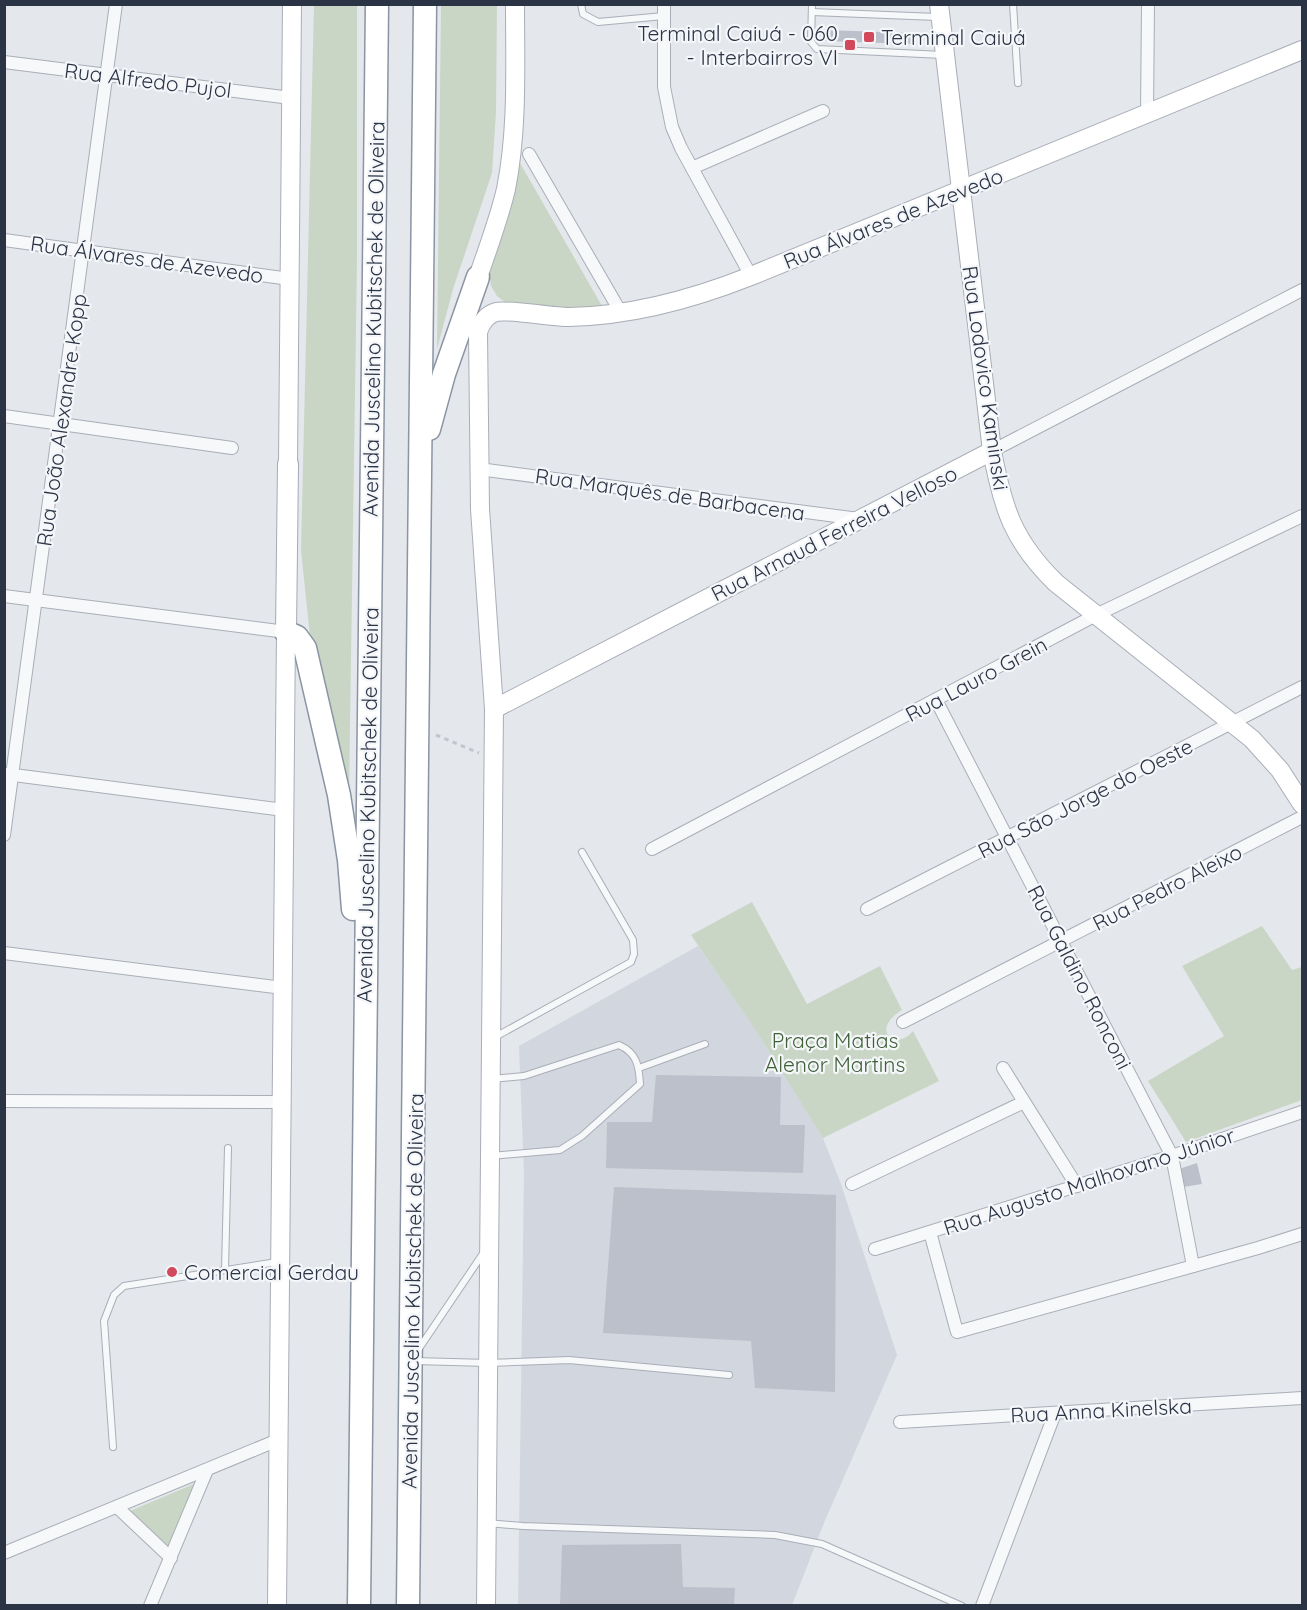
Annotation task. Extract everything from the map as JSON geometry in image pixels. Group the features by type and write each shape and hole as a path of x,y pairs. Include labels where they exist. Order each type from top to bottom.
{"highway":[{"name":"Avenida Juscelino Kubitschek de Oliveira","path":"359,1605 376,4"},
{"name":"Avenida Juscelino Kubitschek de Oliveira","path":"408,1605 425,4"},
{"path":"419,471 439,390 478,277"},
{"path":"286,632 297,637 305,648 339,795 349,860 364,1034"}],"main road":[{"path":"286,632 288,464"}],"street":[{"path":"288,464 292,4"},
{"path":"478,277 500,211 510,161 515,4"},
{"path":"1147,114 1148,4"},
{"path":"664,10 664,87 666,107 672,127 751,276"},
{"name":"Rua Lodovico Kaminski","path":"940,10 992,451 1009,517 1028,554 1056,583 1233,722 1273,761 1302,804"},
{"name":"Rua João Alexandre Kopp","path":"4,836 9,774 36,600 117,11"},
{"name":"Rua Álvares de Azevedo","path":"480,469 478,332 487,317 498,312 568,317 620,311 694,297 751,276 1302,50"},
{"name":"Rua Alfredo Pujol","path":"4,62 291,98"},
{"path":"692,168 823,111"},
{"path":"529,154 620,311"},
{"name":"Rua Álvares de Azevedo","path":"4,240 290,279"},
{"name":"Rua Arnaud Ferreira Velloso","path":"494,709 1302,290"},
{"path":"4,416 232,448"},
{"path":"480,469 494,709 486,1605"},
{"name":"Rua Marquês de Barbacena","path":"480,469 861,519"},
{"name":"Rua Lauro Grein","path":"652,849 1096,615 1302,516"},
{"path":"4,596 286,632 276,1605"},
{"name":"Rua São Jorge do Oeste","path":"867,909 1302,687"},
{"name":"Rua Galdino Ronconi","path":"936,700 1172,1156 1193,1266"},
{"path":"9,774 284,810"},
{"name":"Rua Pedro Aleixo","path":"903,1022 1302,817"},
{"path":"4,952 283,988"},
{"path":"1003,1068 1077,1186"},
{"path":"4,1101 281,1102"},
{"path":"852,1185 1024,1102"},
{"name":"Rua Augusto Malhovano Júnior","path":"875,1250 1172,1156 1302,1112"},
{"path":"930,1232 957,1332 1302,1234"},
{"name":"Rua Anna Kinelska","path":"900,1422 1302,1398"},
{"path":"982,1605 1055,1413"},
{"path":"4,1553 278,1440"},
{"path":"150,1605 207,1470"},
{"path":"117,1507 171,1558"}],"lane":[{"path":"581,4 583,14 598,22 664,10"},
{"path":"812,4 811,42 821,50 944,55"},
{"path":"1013,4 1018,83"},
{"path":"812,12 848,14 940,10"},
{"path":"492,1039 631,962 634,954 633,940 582,852"},
{"path":"639,1068 705,1044"},
{"path":"491,1156 560,1150 582,1136 640,1084 639,1068 629,1049 619,1045 524,1076 492,1079"},
{"path":"225,1269 228,1148"},
{"path":"411,1361 491,1241"},
{"path":"113,1448 105,1321 114,1295 124,1286 280,1262"},
{"path":"411,1361 488,1363 569,1360 729,1375"},
{"path":"487,1523 524,1527 775,1535 822,1544 962,1605"}],"path":[{"path":"417,727 494,760"}],"shaded area":[{"path":"698,946 760,1035 823,1138 841,1184 897,1355 824,1523 792,1605 518,1606 524,1174 519,1046"}],"green space":[{"path":"314,5 357,5 357,261 349,792 310,637 301,550"},
{"path":"441,5 497,5 496,112 492,173 453,289 437,349"},
{"path":"520,163 602,306 560,309 506,303 497,296 491,286 489,268 513,197"},
{"name":"Praça Matias Alenor Martins","path":"752,902 807,1004 880,966 902,1010 892,1018 886,1031 893,1039 899,1039 913,1031 939,1081 823,1138 759,1035 691,935"},
{"path":"1262,926 1292,970 1302,967 1302,1100 1186,1142 1148,1081 1224,1036 1182,966"},
{"path":"194,1484 169,1547 130,1511"}],"building":[{"name":"Terminal Caiuá","path":"825,30 913,33 913,44 824,41"},
{"path":"656,1075 781,1077 780,1125 805,1125 803,1173 606,1168 607,1122 652,1122"},
{"path":"1197,1163 1202,1184 1183,1187 1179,1169"},
{"path":"614,1187 836,1195 835,1392 755,1388 751,1341 603,1333"},
{"path":"681,1544 683,1587 735,1588 734,1606 560,1606 562,1545"}],"place":[{"name":"Terminal Caiuá","path":"869,37"},
{"name":"Terminal Caiuá - 060 - Interbairros VI","path":"850,45"},
{"name":"Comercial Gerdau","path":"172,1272"}]}
